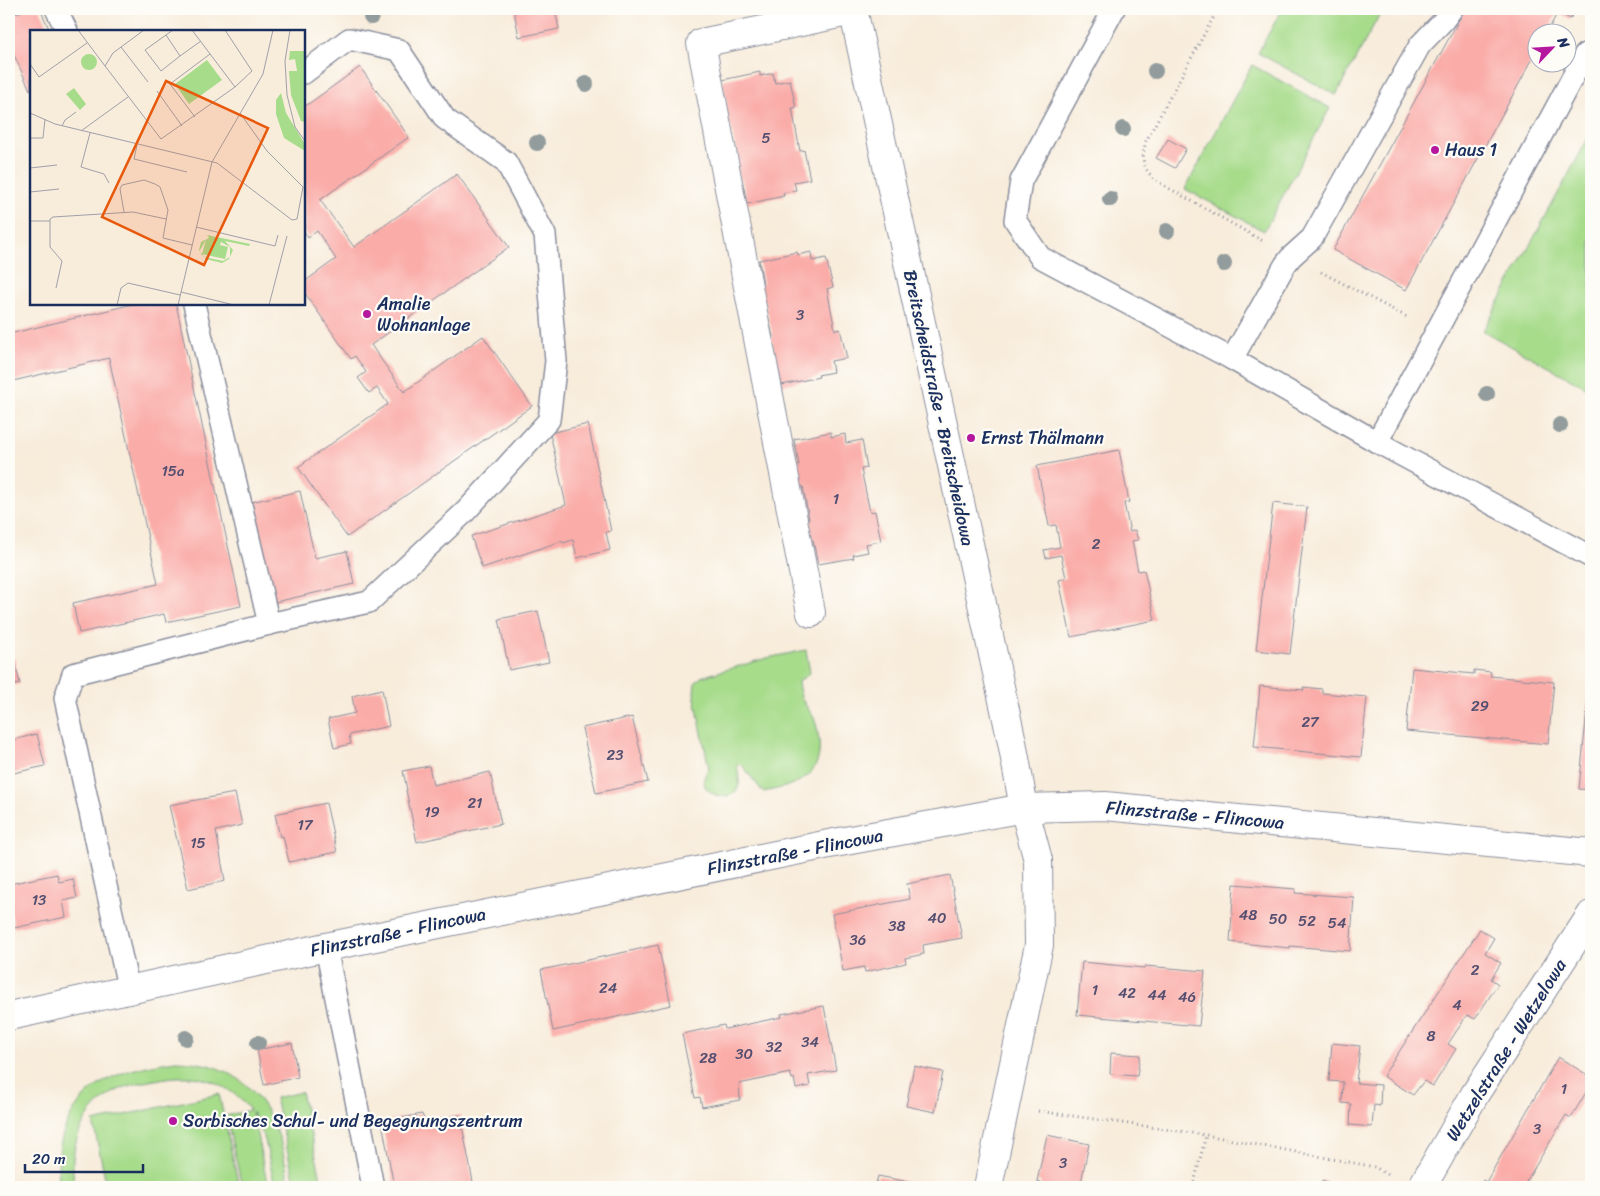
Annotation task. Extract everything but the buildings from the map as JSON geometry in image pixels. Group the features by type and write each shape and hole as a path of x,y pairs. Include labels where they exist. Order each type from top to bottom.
{"street":[{"path":"811,613 701,43 853,10"},
{"name":"Breitscheidstraße - Breitscheidowa","path":"853,10 1024,808 1038,860 1039,945 988,1187"},
{"name":"Flinzstraße - Flincowa","path":"9,1016 326,947 830,844 1024,808 1105,806 1591,853"},
{"name":"Wetzelstraße - Wetzelowa","path":"1422,1187 1475,1094 1591,915"}],"lane":[{"path":"56,9 66,30"},
{"path":"1114,9 1021,182 1015,220 1040,258 1232,359 1377,442 1591,557"},
{"path":"1232,359 1284,265 1312,238 1420,45 1452,9"},
{"path":"129,991 65,698 73,674 269,624 369,602 466,512 549,420 556,361 545,235 506,162 445,119 399,50 349,39 305,71"},
{"path":"1377,442 1585,54 1591,58"},
{"path":"194,305 269,624"},
{"path":"326,947 373,1187"}],"path":[{"path":"1218,9 1146,141 1142,155 1146,170 1156,181 1291,257 1436,332"},
{"path":"1005,1107 1206,1135 1375,1167 1394,1178"},
{"path":"1193,1187 1206,1135"}],"green space":[{"path":"1282,9 1374,9 1381,12 1336,95 1258,53"},
{"path":"1252,65 1330,108 1264,231 1185,189"},
{"path":"1591,133 1591,390 1483,331"},
{"path":"806,650 810,673 798,682 802,699 815,721 819,741 819,754 811,772 804,779 795,783 763,792 741,764 737,765 739,785 735,792 722,796 708,790 704,784 704,777 709,769 694,693 695,683 701,677 767,658"},
{"path":"176,1061 195,1062 211,1066 240,1080 252,1090 271,1117 278,1134 290,1187 275,1187 265,1140 252,1112 268,1187 242,1187 226,1116 250,1110 240,1099 219,1084 207,1080 183,1077 131,1085 105,1098 86,1119 75,1145 73,1173 75,1187 60,1187 58,1170 62,1138 67,1123 85,1096 98,1085 113,1077 144,1067"},
{"path":"301,1092 323,1187 296,1187 275,1098"},
{"path":"219,1094 239,1187 107,1187 93,1122"}],"place":[{"name":"Haus 1","path":"1435,150"},
{"name":"Amalie Wohnanlage","path":"367,314"},
{"name":"Ernst Thälmann","path":"971,438"},
{"name":"Sorbisches Schul- und Begegnungszentrum","path":"173,1121"}]}
